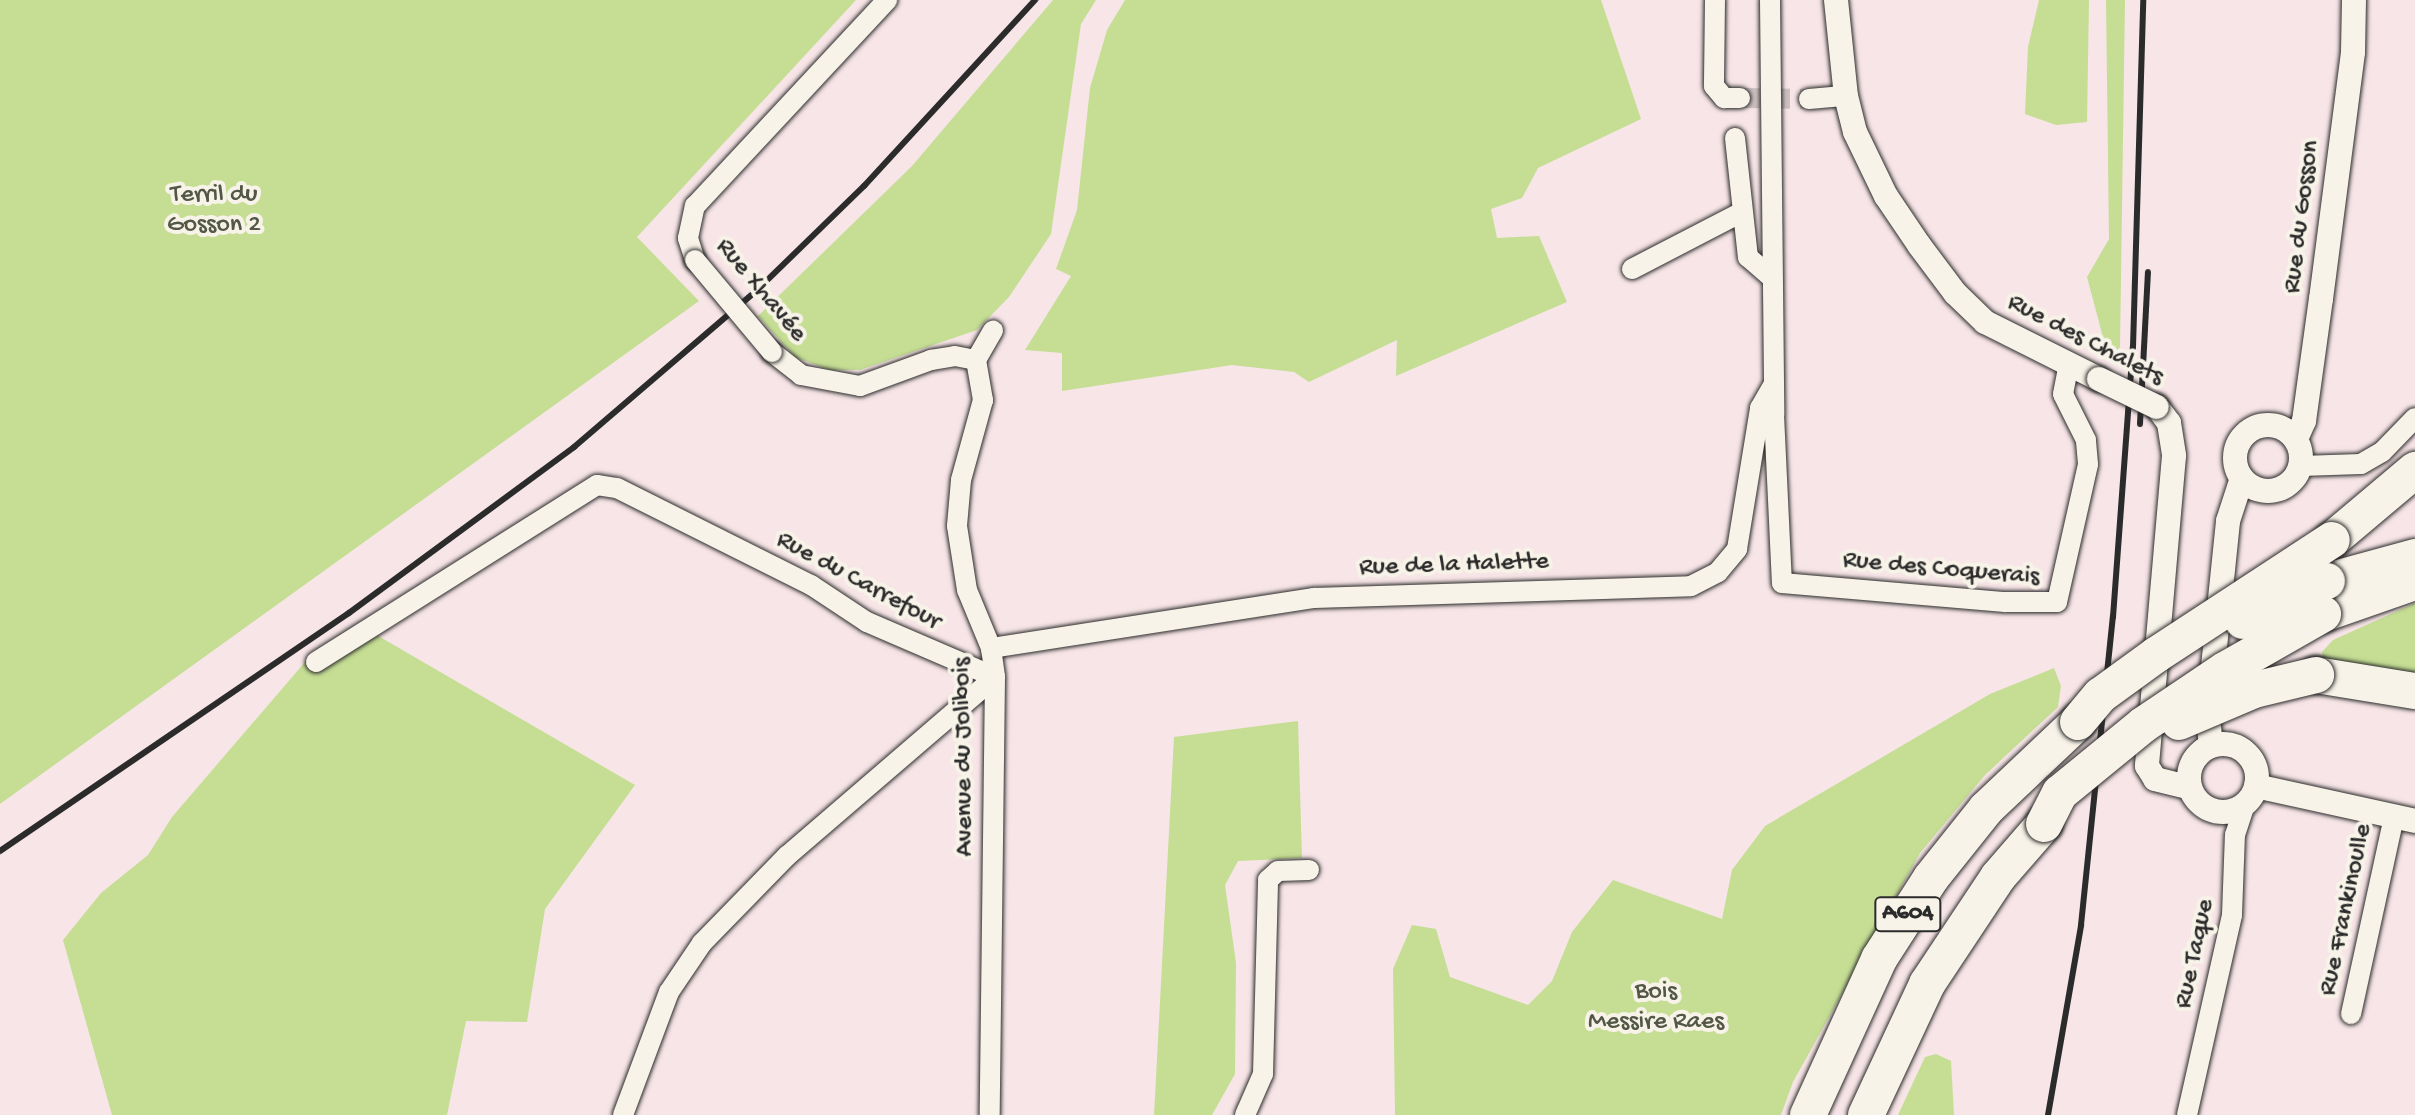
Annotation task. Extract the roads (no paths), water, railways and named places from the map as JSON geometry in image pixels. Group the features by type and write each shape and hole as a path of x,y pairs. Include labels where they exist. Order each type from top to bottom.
{"highway":[{"path":"2066,733 2101,695 2332,540 2415,470"},
{"name":"A604","path":"1866,1115 1927,984 1998,877 2044,824 2060,793 2143,725 2325,598 2415,557"},
{"name":"A604","path":"1808,1115 1879,959 1931,878 1986,809 2066,733 2234,625 2325,598 2415,582"},
{"path":"2044,824 2161,732 2197,711 2254,690 2316,675 2415,691"}],"street":[{"name":"Rue Xhavée","path":"887,0 695,206 688,238 695,260 772,352 801,375 860,386 931,360 955,356 976,360"},
{"path":"1715,0 1714,86 1724,98 1740,98"},
{"path":"1770,0 1774,384"},
{"name":"Rue des Chalets","path":"1836,0 1846,96 1867,163 1955,293 1985,322 2157,407 2169,423 2174,456 2147,766 2155,779 2190,788"},
{"name":"Rue du Gosson","path":"2296,439 2304,421 2321,299 2353,52 2354,0"},
{"path":"1809,99 1846,96"},
{"path":"1735,138 1740,213 1748,257 1772,278"},
{"path":"1632,269 1740,213"},
{"path":"976,360 993,331"},
{"name":"Avenue du Jolibois","path":"976,360 983,400 961,480 957,526 967,590 991,648 995,677 990,1115"},
{"name":"Rue des Coquerais","path":"1774,384 1782,583 2051,604 2062,595 2088,450 2063,394 2069,364"},
{"name":"Rue de la Halette","path":"991,648 1314,598 1691,586 1718,572 1737,549 1760,408 1774,384"},
{"path":"2301,466 2361,464 2382,452 2415,418"},
{"path":"2211,746 2208,715 2228,521 2242,478 2236,448 2248,430 2269,424 2296,439 2301,466 2288,485 2276,490 2257,489 2242,478"},
{"name":"Rue du Carrefour","path":"316,662 597,485 617,488 811,585 867,622 995,677"},
{"path":"623,1115 669,992 702,943 787,856 995,677"},
{"path":"2250,795 2253,762 2245,752 2223,744 2211,746 2195,759 2190,788 2208,809 2226,812 2250,795 2405,819"},
{"name":"Rue Taque","path":"2187,1115 2232,915 2235,835 2250,795"},
{"name":"Rue Frankinoulle","path":"2351,1014 2405,819"},
{"path":"1245,1115 1263,1074 1268,880 1278,871 1309,870"}],"tunnel":[{"path":"1740,98 1809,99"}],"railway":[{"path":"0,851 349,613 574,447 756,291 864,186 1035,0"},
{"path":"2048,1115 2081,925 2113,617 2133,347 2143,0"},
{"path":"2140,424 2148,272"}],"park label":[{"name":"Terril du Gosson 2","path":"214,211"},
{"name":"Bois Messire Raes","path":"1656,1008"}]}
